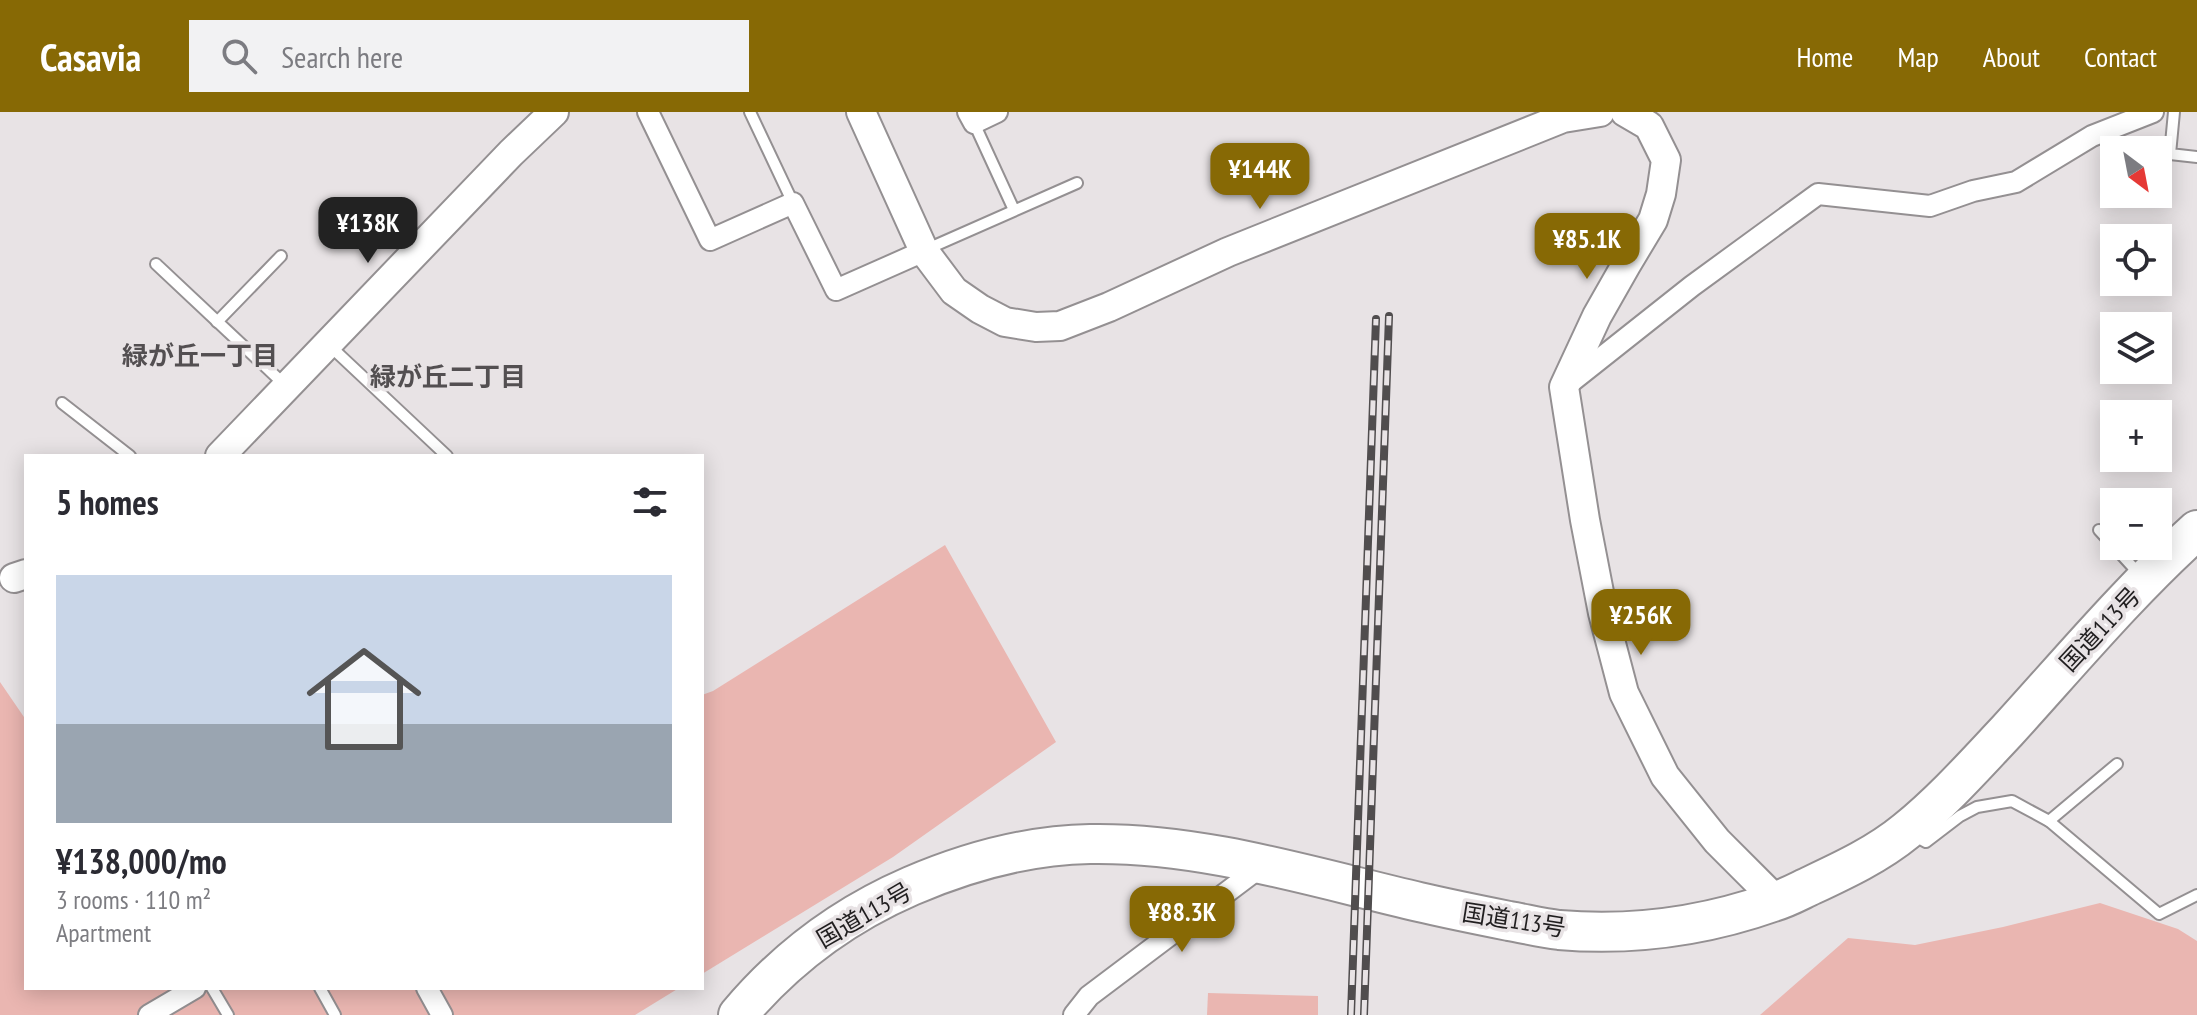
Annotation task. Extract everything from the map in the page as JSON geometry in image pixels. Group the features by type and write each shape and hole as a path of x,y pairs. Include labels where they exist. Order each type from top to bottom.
{"highway":[{"name":"国道113号","path":"738,1015 780,971 836,926 900,891 970,864 1049,847 1085,844 1160,846 1263,865 1454,910 1556,930 1605,931 1693,924 1777,901 1850,868 1906,831 1967,774 2145,580 2197,530"}],"street":[{"path":"222,454 554,112"},
{"path":"648,112 710,240 793,203 836,290 924,251"},
{"path":"861,112 924,251 954,291 1005,322 1036,327 1060,326 1228,252 1563,118 1600,112"},
{"path":"971,117 997,112"},
{"path":"1625,112 1649,126 1666,160 1653,220 1597,316 1564,387 1585,520 1603,613 1624,693 1665,776 1717,841 1777,901"},
{"path":"1564,387 1692,286 1818,194 1930,206 1973,191 2016,182 2092,136 2153,112"},
{"path":"1074,1015 1089,996 1263,865"},
{"path":"149,1015 192,990"},
{"path":"428,990 437,1013"}],"lane":[{"path":"750,112 793,203"},
{"path":"2174,112 2170,154 2197,157"},
{"path":"971,117 1014,210"},
{"path":"924,251 1077,183"},
{"path":"217,322 281,256"},
{"path":"156,264 288,387"},
{"path":"329,345 445,454"},
{"path":"62,403 127,454"},
{"path":"2099,530 2145,580"},
{"path":"2049,821 2117,764"},
{"path":"1906,831 1926,842 1977,807 2012,801 2049,821 2159,914 2197,895"},
{"path":"213,990 228,1015"},
{"path":"321,990 335,1015"}],"shaded area":[{"path":"945,545 1056,742 893,857 704,973 704,694"},
{"path":"0,682 24,717 24,990 676,990 635,1015 0,1015"},
{"path":"2100,903 2178,929 2197,941 2197,1015 1760,1015 1848,938 1915,945"},
{"path":"1208,993 1318,996 1318,1015 1207,1015"}],"railway":[{"path":"1364,1015 1389,316"},
{"path":"1351,1015 1376,319"}],"district":[{"name":"緑が丘一丁目","path":"200,355"},
{"name":"緑が丘二丁目","path":"448,376"}]}
